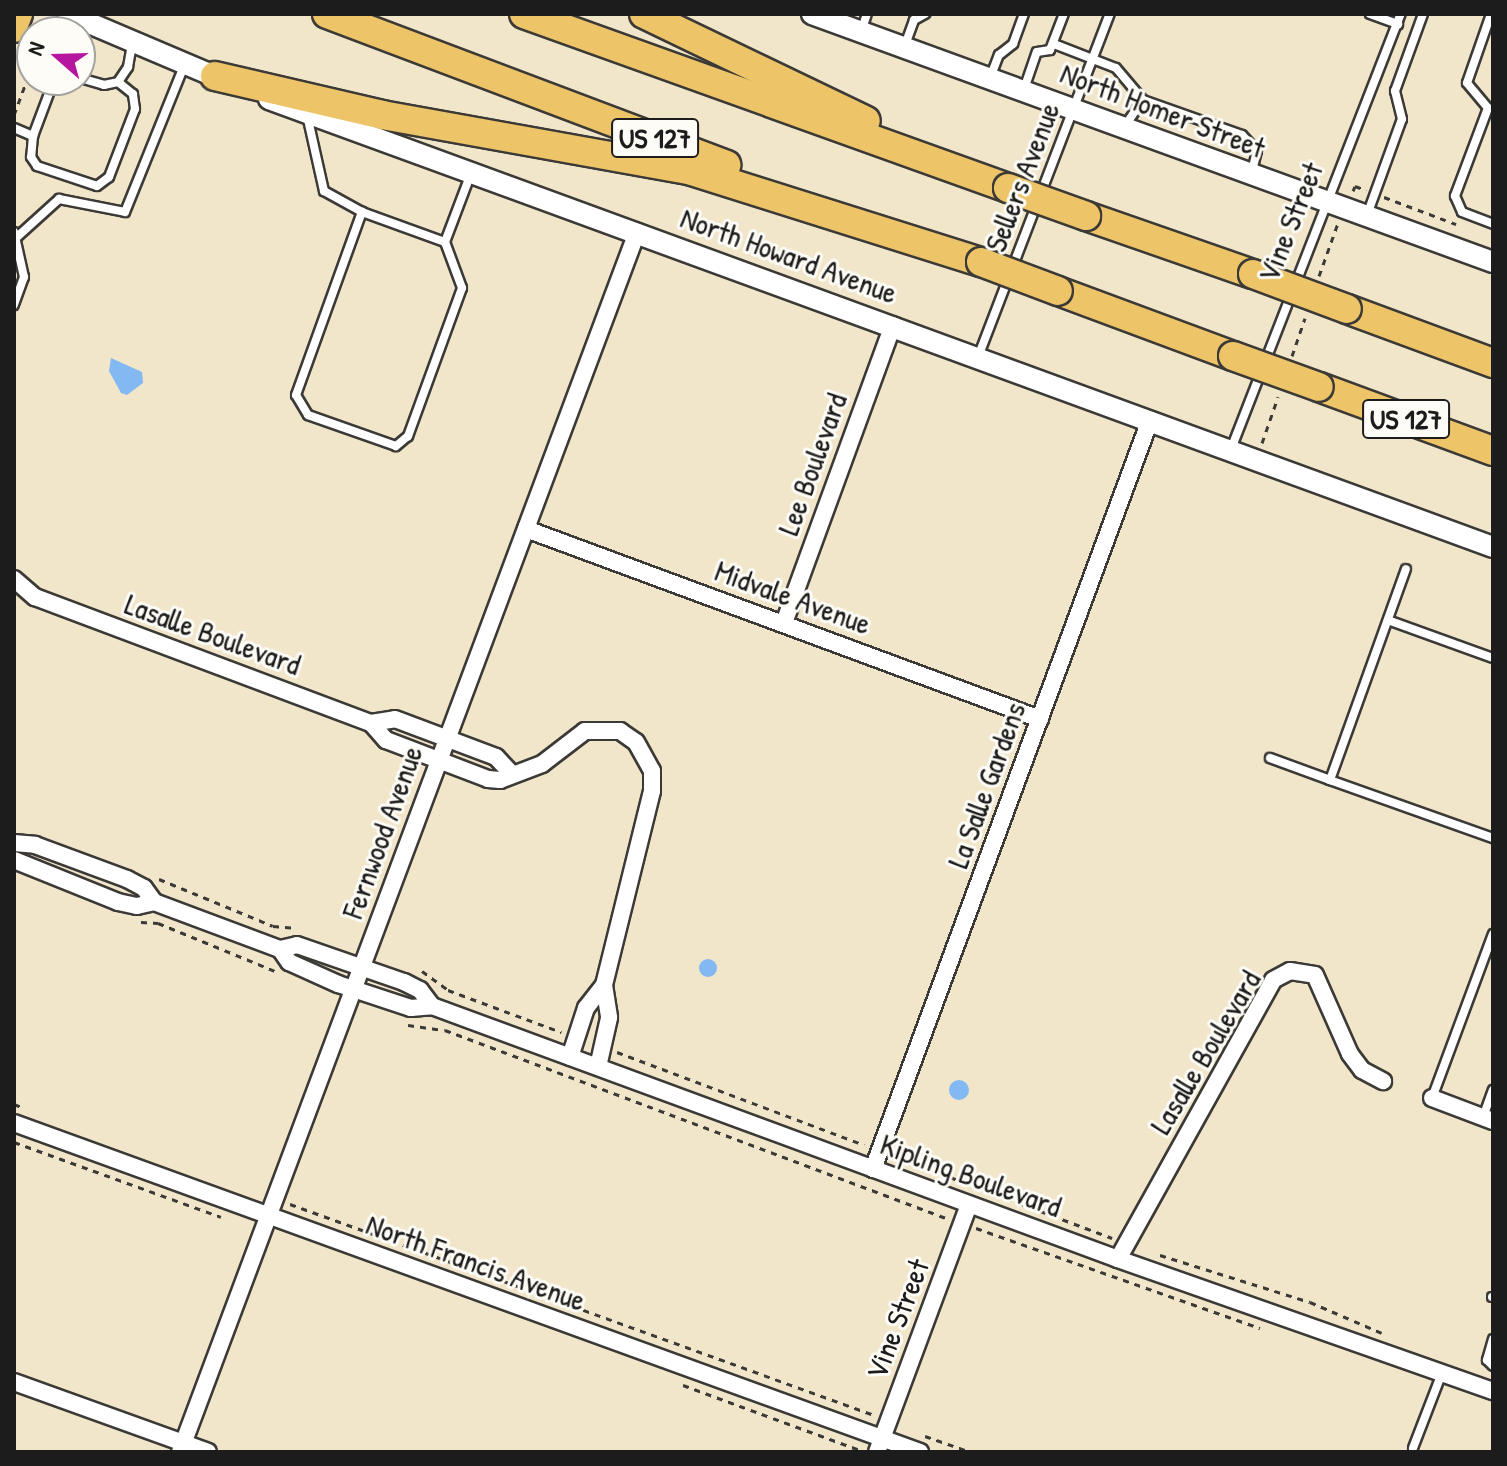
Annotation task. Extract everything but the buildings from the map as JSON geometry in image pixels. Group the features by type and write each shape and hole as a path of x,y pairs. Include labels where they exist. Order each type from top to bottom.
{"highway":[{"name":"US 127","path":"327,14 1058,291 1493,451"},
{"name":"US 127","path":"524,14 1253,274 1493,363"},
{"path":"644,14 1008,188"},
{"path":"215,76 382,115 692,171 981,262"}],"main road":[{"path":"14,30 20,14"}],"street":[{"name":"North Howard Avenue","path":"68,14 184,65 470,176 637,232 1493,547"},
{"name":"North Homer Street","path":"812,14 864,23 904,47 1493,262"},
{"name":"Fernwood Avenue","path":"182,1448 637,232"},
{"name":"Lee Boulevard","path":"784,623 893,325"},
{"name":"La Salle Gardens","path":"873,1169 1150,420"},
{"name":"Midvale Avenue","path":"526,529 1040,719"},
{"name":"Lasalle Boulevard","path":"14,579 35,597 371,723 386,740 488,779 542,764 569,740 595,729 620,731 646,754 652,791 604,985 609,1007 598,1067"},
{"name":"Lasalle Boulevard","path":"14,599 35,597"},
{"name":"Lasalle Boulevard","path":"371,723 395,719 496,757 512,774"},
{"name":"Kipling Boulevard","path":"14,843 35,845 127,879 144,888 154,902"},
{"name":"Kipling Boulevard","path":"14,860 118,902 137,906 154,902 280,949 297,966 353,989 411,1008 432,1006 969,1205 1493,1391"},
{"name":"Kipling Boulevard","path":"280,949 297,945 360,967 420,990 432,1006"},
{"name":"Lasalle Boulevard","path":"1118,1259 1273,980 1290,971 1315,975 1350,1054 1362,1070 1383,1081"},
{"name":"Lasalle Boulevard","path":"570,1057 592,997 604,985"},
{"path":"1432,1098 1488,1119"},
{"name":"North Francis Avenue","path":"14,1123 880,1446 920,1452"},
{"name":"Vine Street","path":"880,1446 969,1205"},
{"path":"14,1382 182,1448 208,1452"}],"lane":[{"path":"904,47 914,20 925,14"},
{"path":"990,78 999,55 1013,44 1024,14"},
{"path":"1054,44 1064,14"},
{"name":"Sellers Avenue","path":"978,357 1110,14"},
{"path":"1370,14 1398,24"},
{"name":"Vine Street","path":"1230,450 1335,206 1401,14"},
{"path":"1367,216 1402,119 1395,91 1423,14"},
{"path":"1491,14 1467,83 1490,109 1455,202 1462,212 1493,224"},
{"path":"96,83 104,85 118,82 128,67 132,43"},
{"path":"1024,89 1037,52 1054,44 1093,58 1116,68 1143,100 1252,142 1257,151 1251,176"},
{"path":"14,305 24,277 16,235 59,199 125,212 184,65"},
{"path":"48,96 33,136 32,151 37,166 89,186 103,183 135,109 133,94 118,82"},
{"path":"1376,84 1395,91"},
{"path":"1124,127 1143,100"},
{"path":"306,114 324,191 362,212 445,242 452,250 462,299 408,436 402,444 390,445 308,415 296,395 362,212"},
{"path":"14,128 33,136"},
{"path":"445,242 470,176"},
{"path":"1330,780 1406,569"},
{"path":"1388,620 1493,658"},
{"path":"1270,758 1493,838"},
{"path":"1432,1098 1493,934"},
{"path":"1488,1119 1493,1090"},
{"path":"1493,1339 1487,1360 1493,1366"},
{"path":"1413,1448 1442,1372"}],"path":[{"path":"14,115 21,96"},
{"path":"1317,282 1335,206 1355,186 1463,227"},
{"path":"1287,371 1307,312"},
{"path":"1257,460 1281,386"},
{"path":"153,875 166,885 273,926 300,929"},
{"path":"140,922 158,923 261,962 279,974"},
{"path":"413,968 448,990 576,1037"},
{"path":"400,1023 445,1030 962,1224 1262,1328"},
{"path":"602,1047 1127,1244 1310,1302 1395,1338"},
{"path":"14,1104 28,1109"},
{"path":"273,1198 971,1452"}],"water":[{"path":"111,358 142,372 143,383 127,395 121,393 109,371"},
{"path":"704,959 712,959 717,968 715,975 704,977 699,972 699,964"},
{"path":"959,1080 966,1083 969,1090 966,1097 959,1100 952,1097 949,1090 952,1083"}]}
